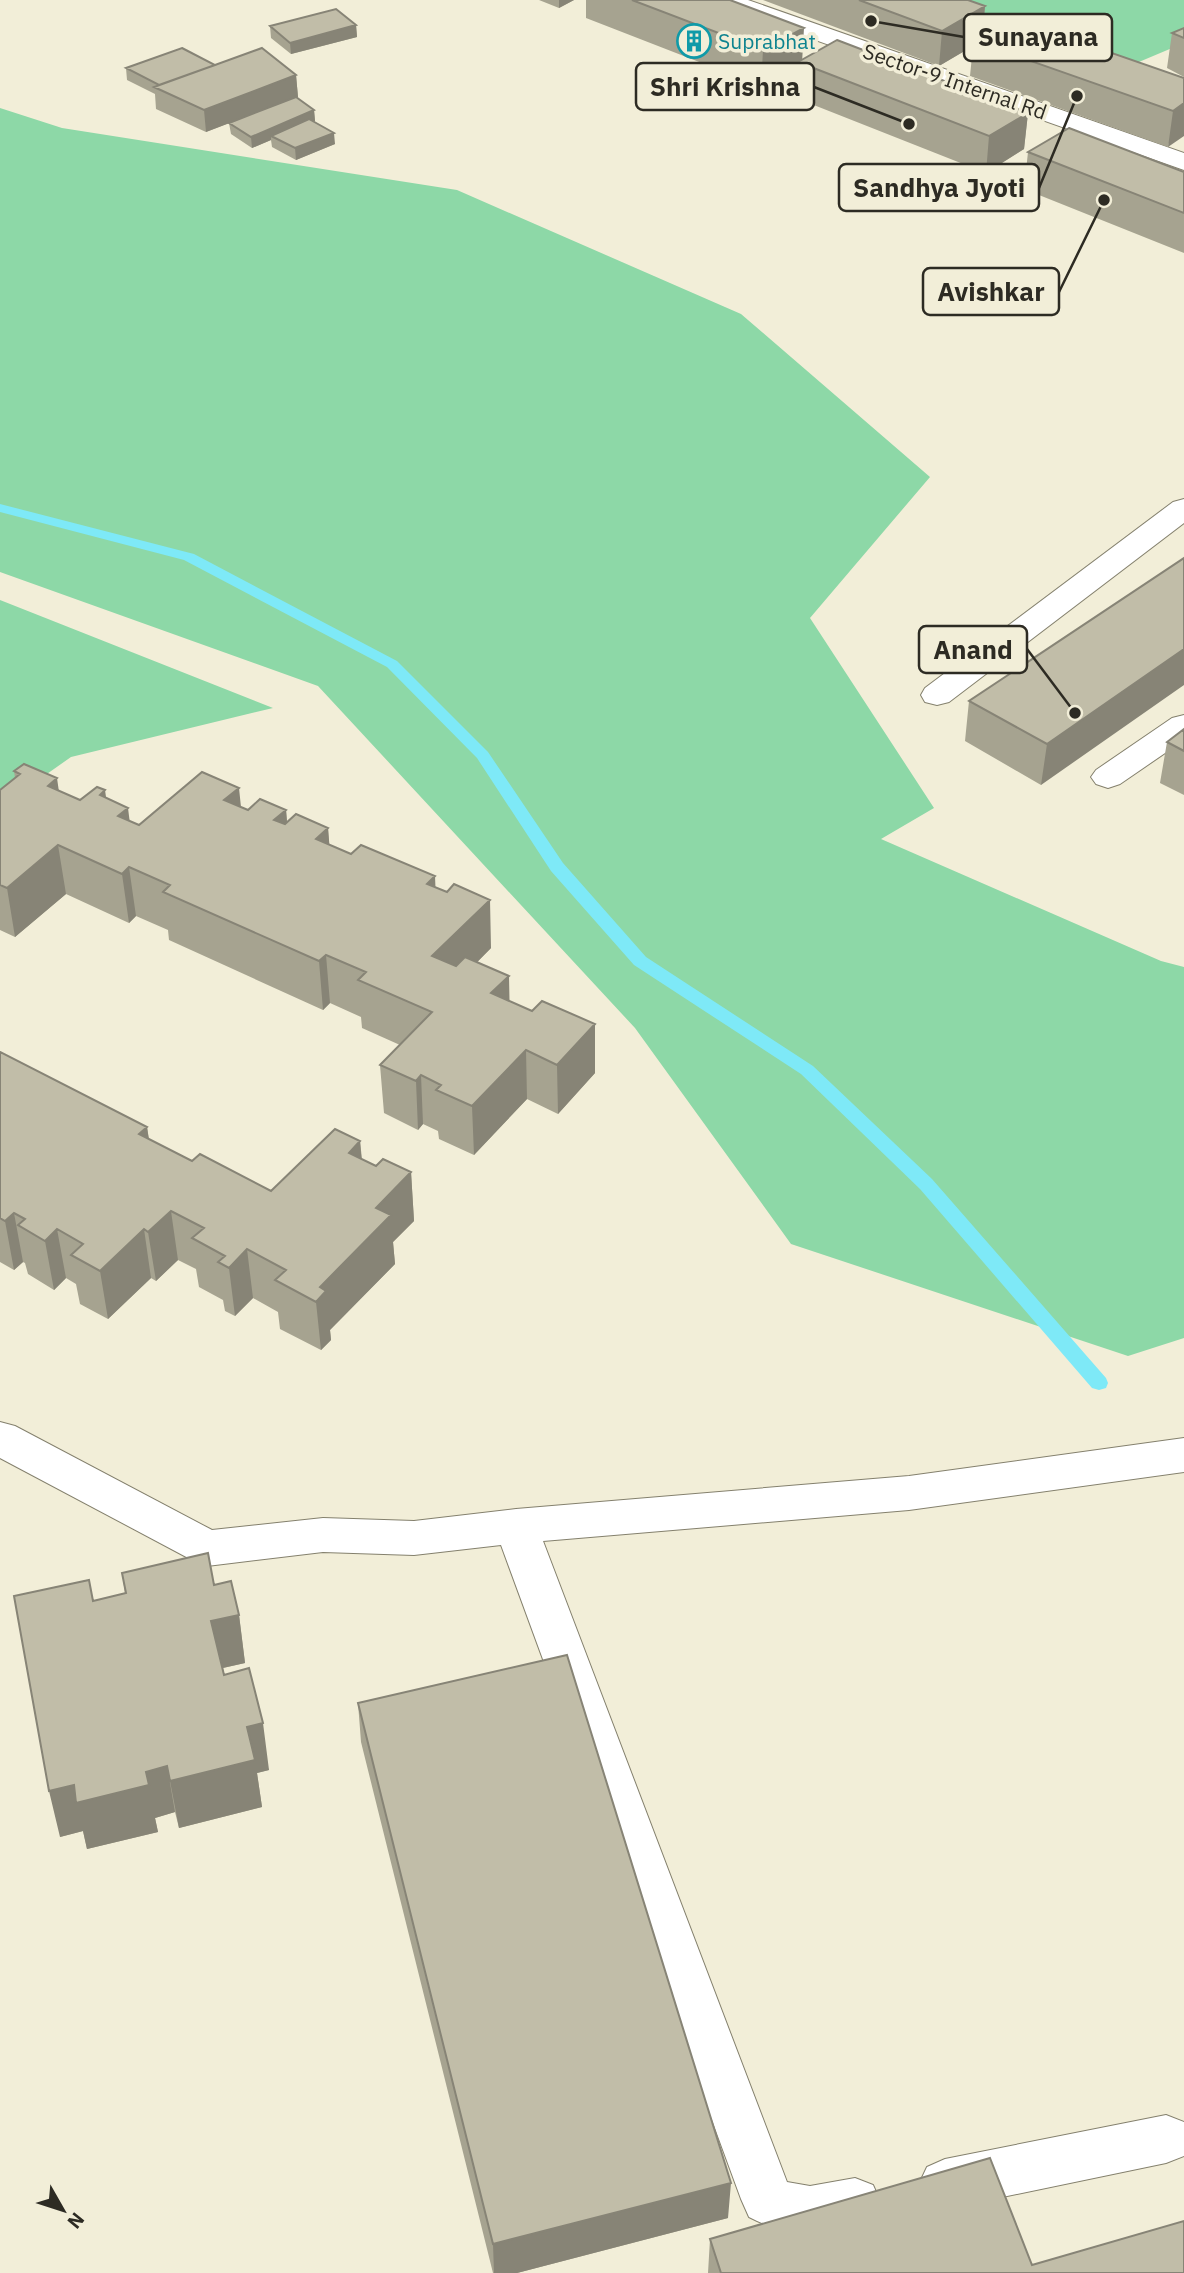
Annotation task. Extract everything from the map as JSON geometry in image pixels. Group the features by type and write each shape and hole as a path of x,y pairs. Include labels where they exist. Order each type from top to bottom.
{"street":[{"name":"Sector-9 Internal Rd","path":"725,0 1184,162"},
{"path":"937,695 1184,508"},
{"path":"1108,777 1184,725"},
{"path":"0,1438 207,1548 323,1535 414,1538 909,1493 1184,1455"},
{"path":"516,1527 767,2199 786,2210 807,2213 1166,2139"}],"green space":[{"path":"947,0 1184,0 1184,43 1127,67"},
{"path":"0,108 62,128 457,190 741,314 930,477 810,618 934,808 881,839 1161,961 1184,967 1184,1338 1128,1356 791,1244 635,1028 318,686 0,572"},
{"path":"0,600 273,708 71,757 0,807"}],"building":[{"path":"632,0 730,0 804,28 763,50"},
{"path":"859,0 968,0 985,6 942,31"},
{"path":"336,9 356,25 290,43 270,26"},
{"path":"1011,18 1184,78 1184,103 1173,111 974,41"},
{"path":"1184,28 1184,38 1172,33"},
{"path":"837,40 1028,113 989,136 798,62"},
{"path":"182,48 215,65 159,85 126,68"},
{"path":"262,48 296,75 204,110 154,87"},
{"path":"296,97 314,110 251,137 229,123"},
{"path":"309,119 334,133 295,148 271,136"},
{"path":"1069,128 1184,172 1184,213 1028,152"},
{"path":"1184,558 1184,649 1047,744 969,701"},
{"path":"1184,729 1184,751 1167,742"},
{"path":"24,764 57,778 48,786 80,800 97,787 105,790 100,795 128,808 118,816 139,825 202,772 239,788 224,800 248,810 260,799 286,810 274,820 285,824 296,814 328,828 316,839 351,854 361,845 435,876 427,884 447,892 454,884 490,900 432,956 456,966 465,957 509,976 491,993 532,1011 542,1001 595,1024 557,1065 526,1050 472,1106 436,1090 441,1085 421,1075 416,1081 380,1065 432,1012 358,980 366,972 326,955 319,961 163,892 170,885 129,867 122,874 58,845 7,888 0,885 0,790 20,774 14,771"},
{"path":"0,1052 147,1127 139,1134 192,1161 200,1154 271,1191 335,1129 360,1141 349,1153 376,1166 383,1159 411,1172 376,1208 391,1215 320,1287 326,1291 316,1302 275,1280 286,1270 247,1249 229,1268 218,1262 225,1256 192,1238 204,1228 171,1211 148,1232 144,1229 100,1271 71,1255 83,1244 57,1229 45,1241 18,1225 25,1219 14,1213 5,1221 0,1218"},
{"path":"208,1553 214,1585 231,1581 239,1615 211,1621 224,1675 249,1668 263,1723 247,1727 255,1760 170,1781 167,1766 146,1772 149,1785 76,1803 74,1785 49,1791 14,1596 89,1580 93,1601 126,1593 122,1573"},
{"path":"567,1655 731,2183 493,2244 358,1703"},
{"path":"990,2158 1032,2265 1184,2221 1184,2273 721,2273 710,2239"}],"waterway":[{"path":"0,508 189,557 392,664 483,755 557,867 640,961 807,1070 926,1184 1099,1383"}],"place":[{"name":"Sunayana","path":"871,21"},
{"name":"Suprabhat","path":"694,41"},
{"name":"Sandhya Jyoti","path":"1077,96"},
{"name":"Shri Krishna","path":"909,124"},
{"name":"Avishkar","path":"1104,200"},
{"name":"Anand","path":"1075,713"}]}
